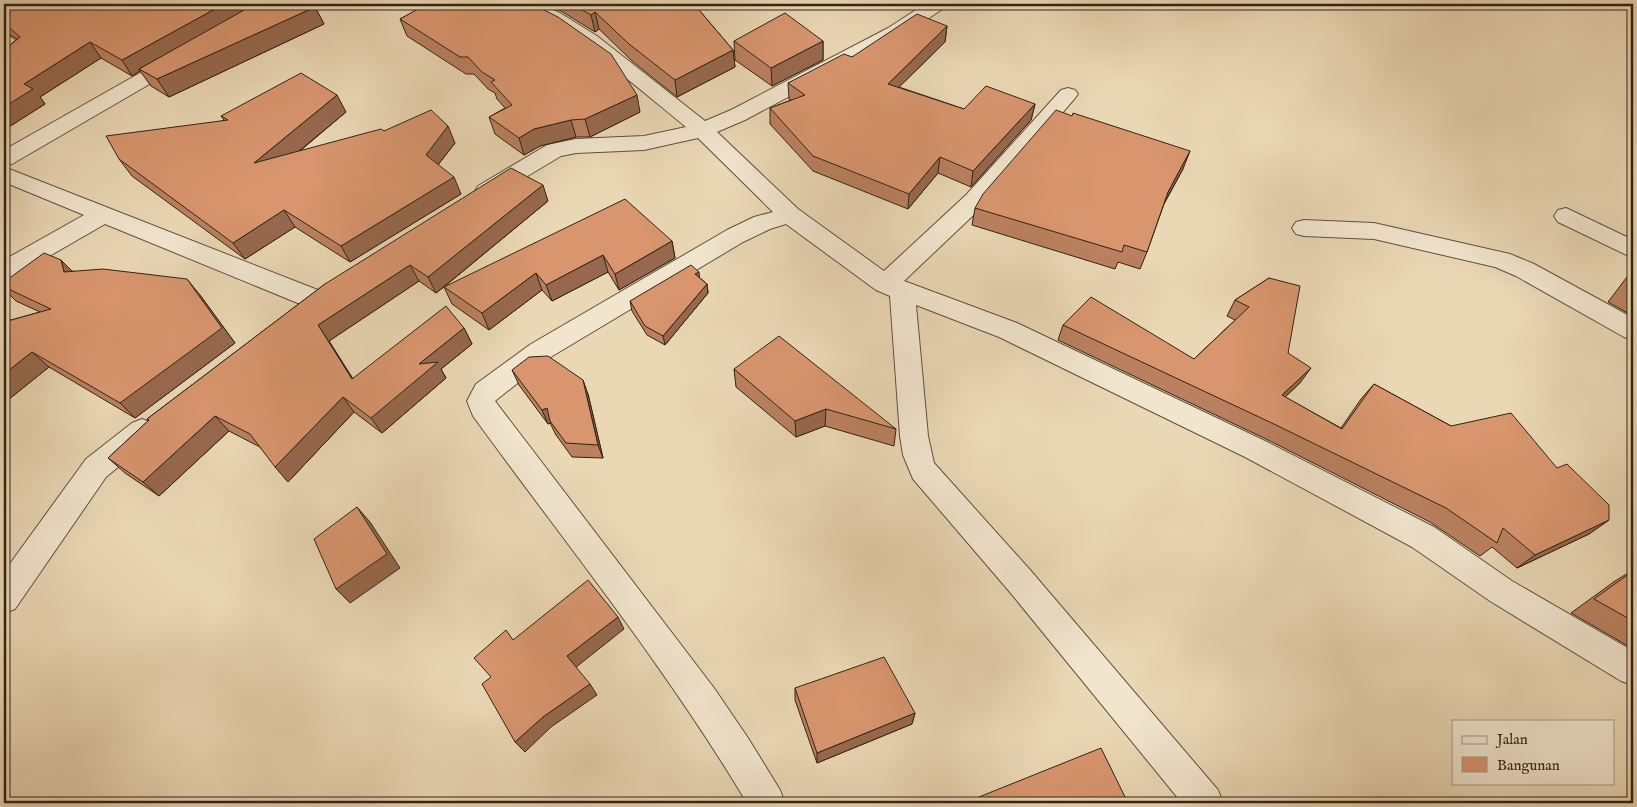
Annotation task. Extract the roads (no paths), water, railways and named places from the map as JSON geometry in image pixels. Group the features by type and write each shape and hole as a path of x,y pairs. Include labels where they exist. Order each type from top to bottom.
{"street":[{"path":"524,4 553,17 590,40 703,130 790,215 893,287 1008,330 1255,449 1423,537 1500,591 1633,669"},
{"path":"465,204 540,156 555,150 576,146 644,142 703,130 738,115 895,32 936,4"},
{"path":"4,41 20,52 4,64"},
{"path":"4,160 192,52"},
{"path":"893,287 974,201 1068,94"},
{"path":"4,174 102,215 322,293 291,316"},
{"path":"4,271 102,215"},
{"path":"766,803 738,754 668,652 521,461 483,408 481,401 486,392 540,351 735,236 762,223 790,215"},
{"path":"1566,216 1633,250"},
{"path":"1304,228 1374,230 1501,260 1525,270 1633,330"},
{"path":"893,287 917,455 923,470 1020,581 1205,803"},
{"path":"4,598 96,468 161,417"}]}
